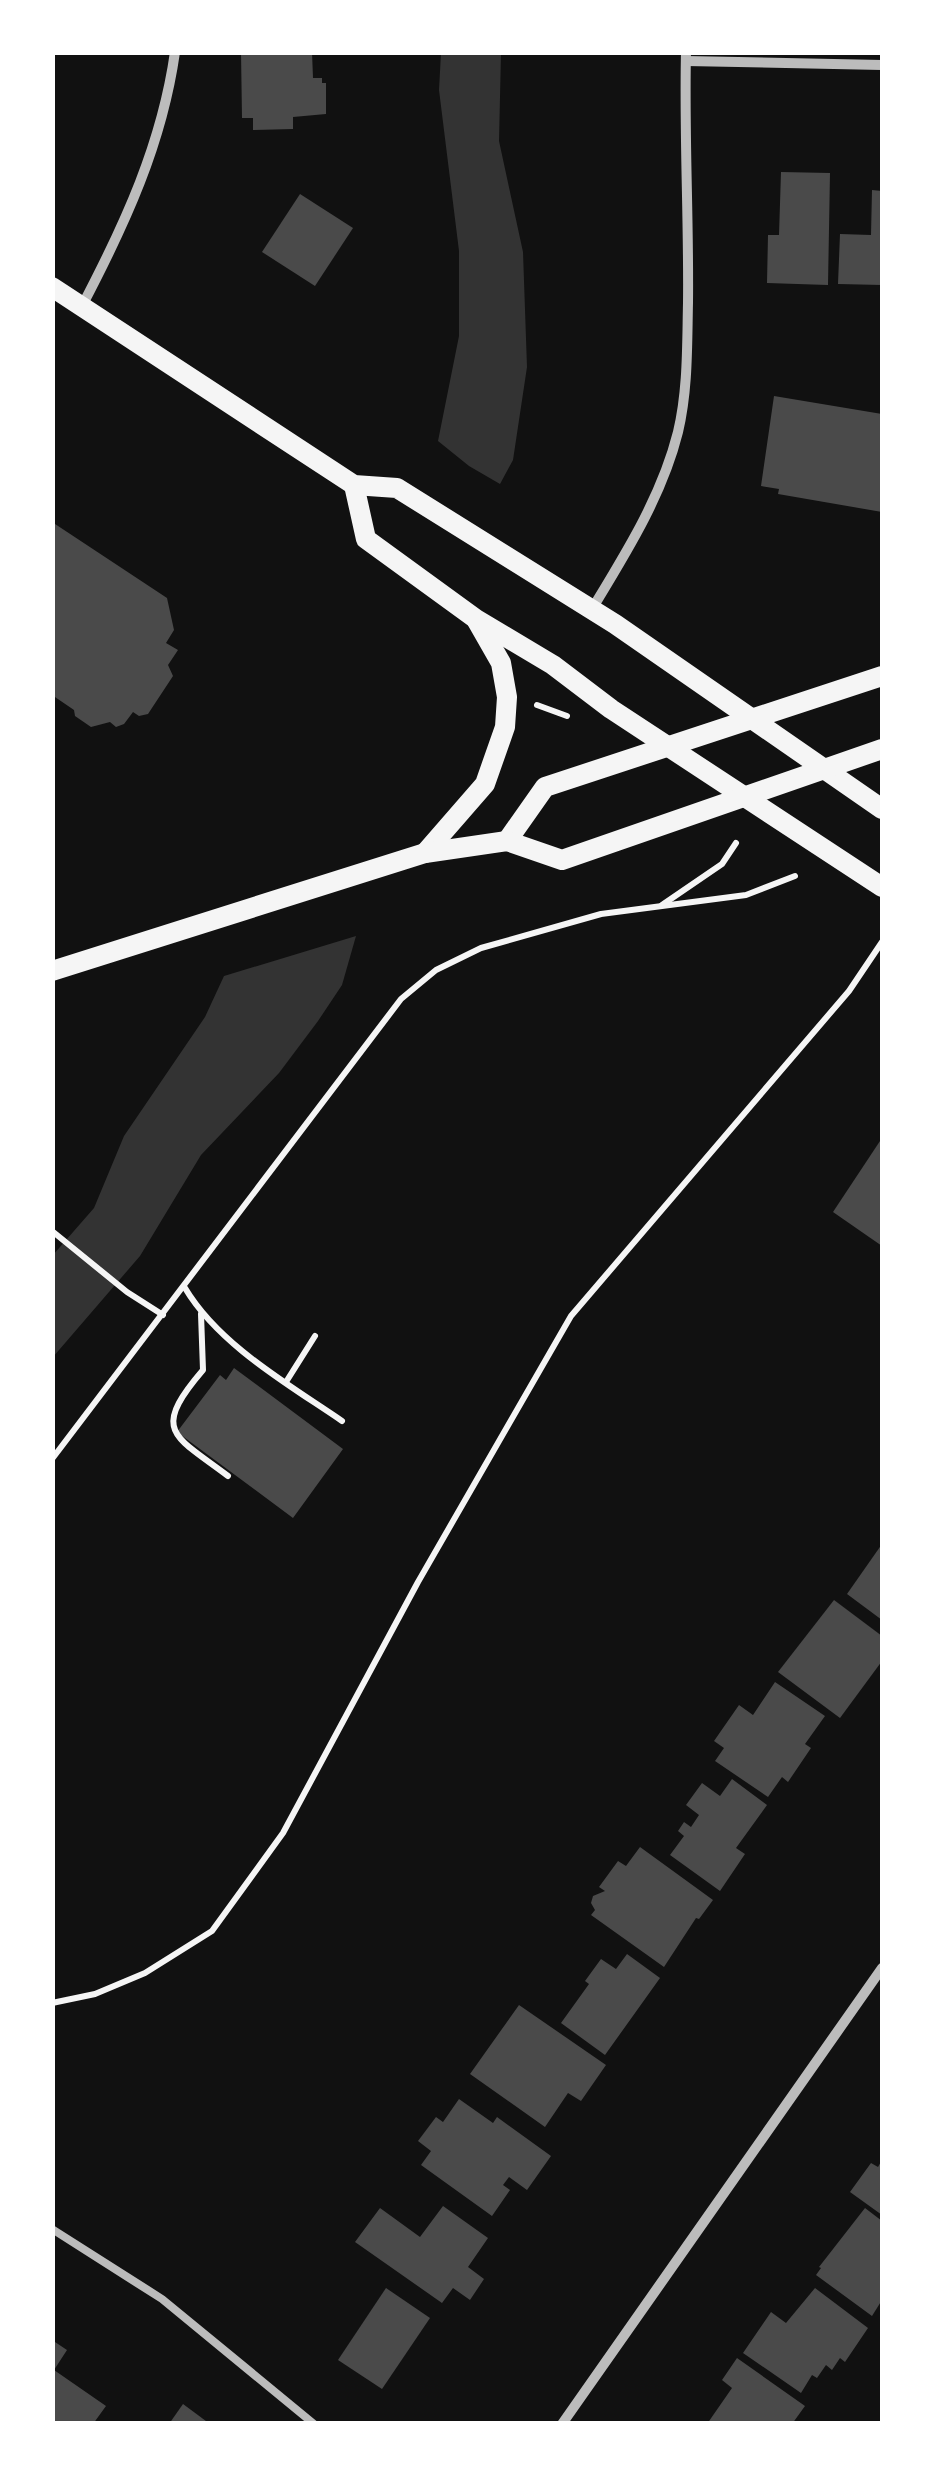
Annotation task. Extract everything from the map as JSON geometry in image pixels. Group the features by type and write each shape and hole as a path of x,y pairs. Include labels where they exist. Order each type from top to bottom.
{"main road":[{"path":"52,287 354,485 397,488 592,609 882,809"},
{"path":"354,485 366,538 476,620 553,665 611,709 882,887"},
{"path":"425,853 485,784 505,727 508,697 501,663 476,620"},
{"path":"508,841 545,787 882,676"},
{"path":"52,971 425,853 508,841 562,860 882,749"}],"street":[{"path":"82,306 121,232 151,157 168,101 175,52"},
{"path":"592,609 628,553 678,432 686,371 686,57 882,64"},
{"path":"562,2424 882,1968"}],"lane":[{"path":"52,2230 162,2299 314,2424"}],"path":[{"path":"528,702 572,718"},
{"path":"661,906 722,864 736,843"},
{"path":"52,1459 402,999 436,970 481,948 601,914 746,895 794,876"},
{"path":"52,2003 96,1994 145,1973 212,1930 283,1834 418,1582 571,1316 849,991 882,942"},
{"path":"52,1231 127,1292 163,1315"},
{"path":"185,1288 202,1314 342,1422"},
{"path":"202,1314 204,1370 182,1395 172,1424 176,1436 228,1476"},
{"path":"286,1382 315,1336"}],"shaded area":[{"path":"441,53 501,53 499,141 523,252 527,367 513,460 500,484 438,441 459,336 459,251 439,90"},
{"path":"356,936 342,985 318,1021 279,1073 201,1155 140,1256 53,1357 53,1255 94,1208 124,1136 205,1017 224,976"}],"building":[{"path":"241,52 312,52 313,78 322,78 322,83 326,83 326,114 293,117 293,129 253,130 253,118 242,118"},
{"path":"781,172 830,173 828,285 767,283 768,235 779,235"},
{"path":"872,190 882,191 882,285 838,284 840,234 871,235"},
{"path":"300,194 353,228 315,286 262,252"},
{"path":"774,396 882,414 882,512 778,494 779,489 761,486"},
{"path":"52,522 167,598 174,630 166,643 178,650 168,665 173,676 148,714 139,716 133,712 124,724 116,727 110,722 91,727 52,695"},
{"path":"882,1138 882,1246 833,1212"},
{"path":"234,1368 343,1449 293,1518 177,1432 220,1375 226,1380"},
{"path":"882,1544 882,1620 847,1594"},
{"path":"834,1600 882,1636 882,1661 840,1718 778,1672"},
{"path":"775,1682 825,1716 805,1744 811,1748 788,1782 782,1777 768,1797 715,1761 724,1748 714,1741 739,1705 753,1715"},
{"path":"732,1779 767,1805 736,1848 745,1854 720,1891 670,1855 684,1836 678,1831 684,1822 691,1827 699,1815 686,1805 702,1783 720,1796"},
{"path":"640,1847 713,1900 696,1918 664,1967 591,1915 595,1910 593,1896 605,1891 599,1887 618,1861 626,1866"},
{"path":"627,1954 660,1978 605,2055 561,2023 589,1984 585,1981 601,1959 616,1969"},
{"path":"519,2005 606,2065 581,2101 568,2093 545,2127 470,2074"},
{"path":"459,2099 493,2123 497,2117 551,2156 527,2190 509,2177 503,2185 510,2190 492,2216 421,2165 431,2151 418,2141 436,2117 443,2122"},
{"path":"882,2160 882,2215 850,2192 871,2163 878,2167"},
{"path":"443,2206 488,2238 468,2267 484,2279 470,2300 453,2288 442,2303 355,2242 380,2208 420,2237"},
{"path":"865,2208 882,2221 882,2300 872,2316 816,2275"},
{"path":"386,2288 430,2318 382,2389 338,2360"},
{"path":"815,2288 868,2328 845,2362 840,2358 832,2370 826,2365 817,2378 812,2375 801,2393 743,2353 771,2312 786,2323"},
{"path":"52,2340 67,2350 54,2370 106,2406 93,2424 52,2424"},
{"path":"737,2358 805,2406 792,2424 707,2424 732,2388 722,2380"},
{"path":"183,2404 210,2424 169,2424"}]}
